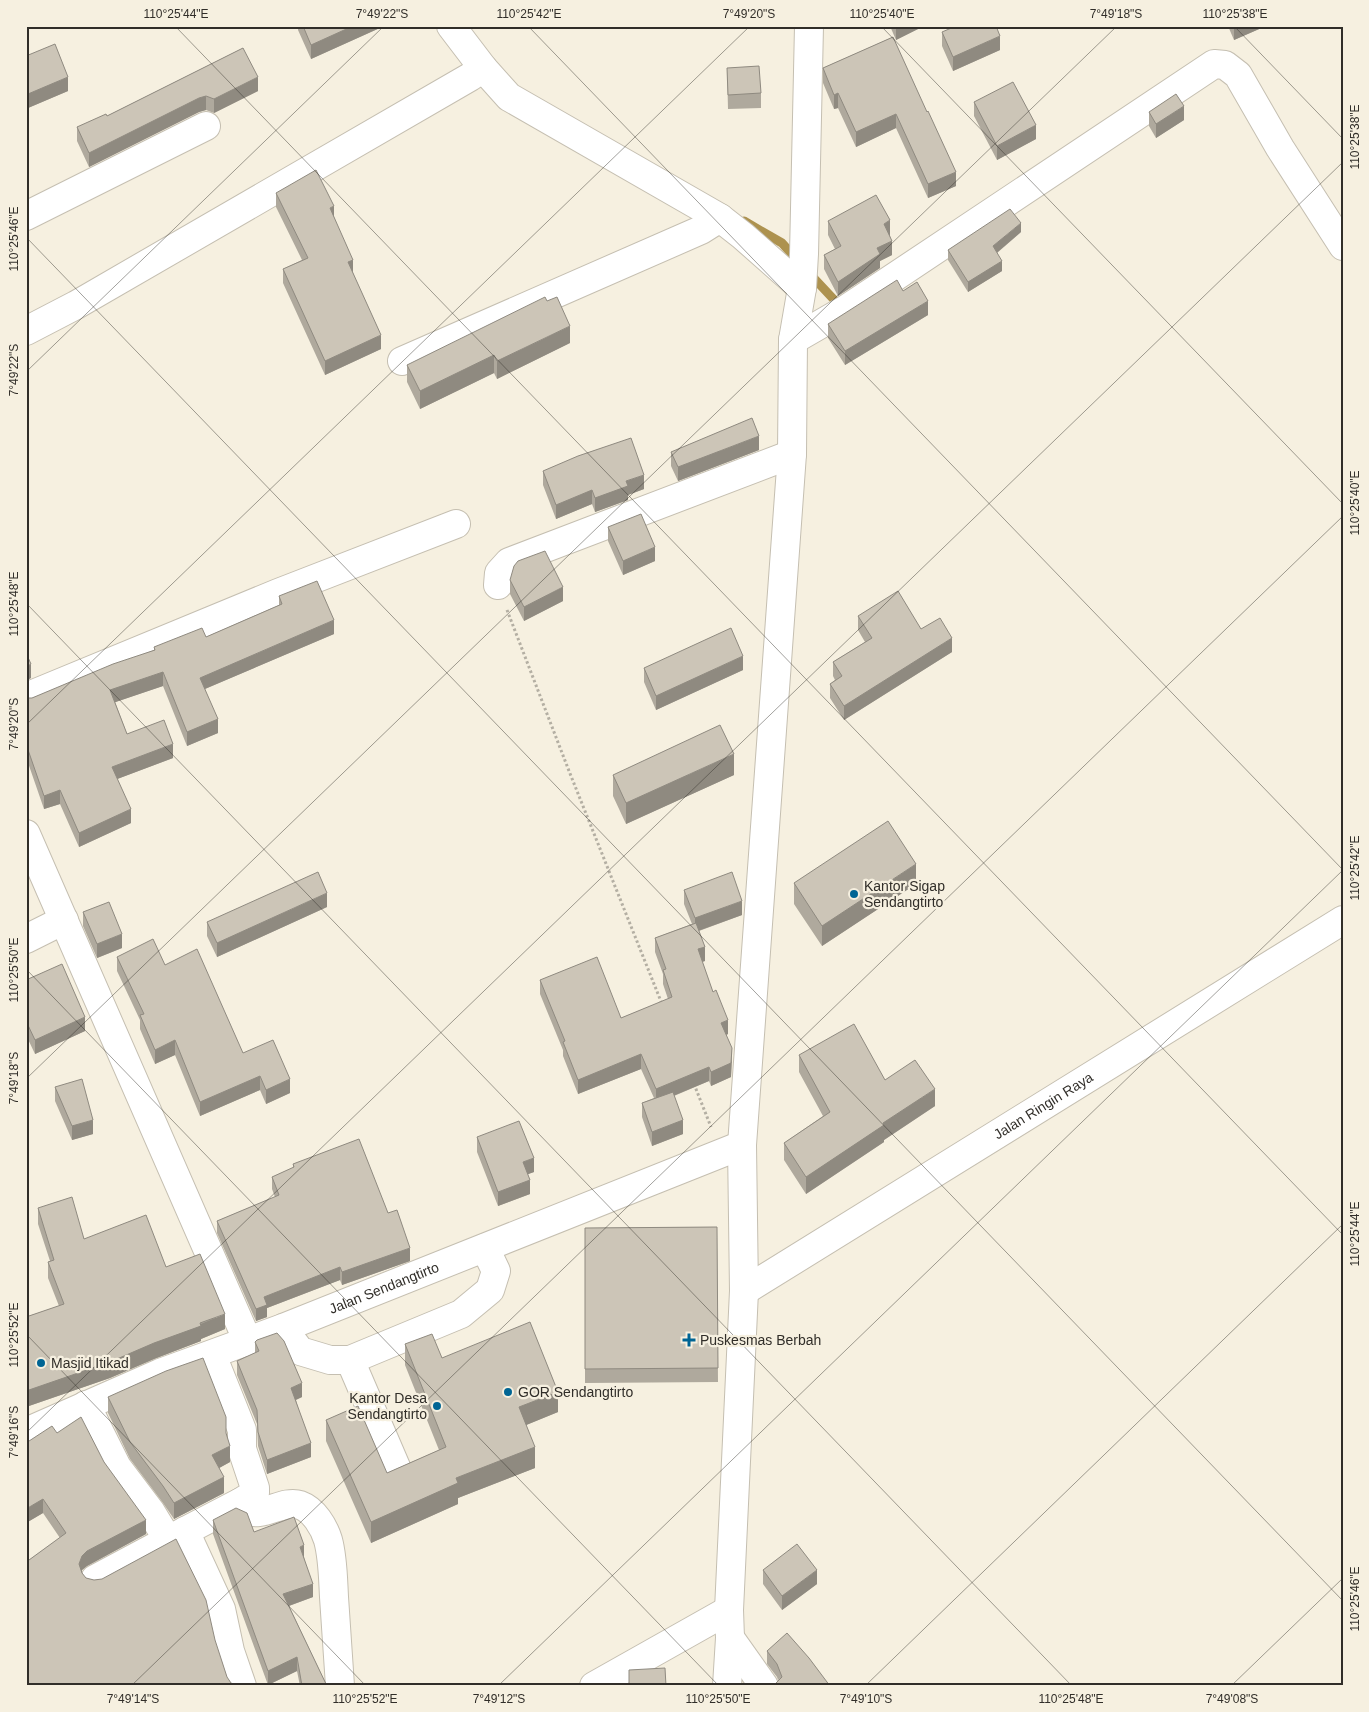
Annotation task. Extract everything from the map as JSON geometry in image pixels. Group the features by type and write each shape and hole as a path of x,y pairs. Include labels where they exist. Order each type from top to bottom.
{"street":[{"path":"451,26 483,68 509,97 720,218 802,288"},
{"path":"727,1686 744,1291 732,1149 792,454 793,340 802,288 809,26"},
{"path":"793,340 853,305 1214,64 1226,65 1238,75 1280,148 1343,246"},
{"path":"26,331 84,300 483,68"},
{"path":"26,216 206,126"},
{"path":"402,361 701,230 720,218"},
{"path":"498,586 499,573 509,562 792,454"},
{"path":"26,697 278,593 456,524"},
{"path":"26,834 248,1342"},
{"path":"26,939 64,920"},
{"name":"Jalan Ringin Raya","path":"744,1291 1343,920"},
{"name":"Jalan Sendangtirto","path":"26,1432 160,1373 248,1342 732,1149"},
{"path":"283,1328 300,1350 330,1360 350,1360 461,1314 490,1290 496,1271 485,1248"},
{"path":"95,1579 241,1502 254,1493 255,1488 242,1449 242,1430 212,1355"},
{"path":"350,1360 396,1467"},
{"path":"86,1405 117,1468 151,1512 176,1535 221,1609 230,1651 242,1686"},
{"path":"241,1502 244,1509 254,1513 298,1504 307,1508 323,1528 328,1541 332,1566 340,1686"},
{"path":"594,1686 729,1610"},
{"path":"730,1638 764,1686"}],"path":[{"path":"498,586 663,1008"},
{"path":"692,1081 732,1149"}],"building":[{"path":"303,26 353,26 311,45"},
{"path":"956,26 996,26 1000,36 953,57 942,32"},
{"path":"893,37 956,172 928,184 896,114 856,132 838,93 834,95 823,68"},
{"path":"55,44 68,77 28,94 26,90 26,56"},
{"path":"243,48 258,77 214,99 206,96 199,98 89,153 77,127 106,114 107,116"},
{"path":"759,66 761,93 728,95 727,68"},
{"path":"1013,82 1036,125 997,146 974,102"},
{"path":"1176,94 1184,106 1156,124 1149,112"},
{"path":"316,170 334,206 330,208 353,260 348,262 381,335 325,361 283,269 308,258 276,193"},
{"path":"876,195 890,220 884,224 892,241 877,248 880,254 838,282 824,255 841,246 828,221"},
{"path":"1010,209 1021,223 993,246 1002,261 968,282 948,250"},
{"path":"897,280 903,291 917,282 928,301 845,351 828,324"},
{"path":"545,297 547,301 557,297 570,326 497,361 494,355 420,391 407,365"},
{"path":"752,418 759,436 678,467 671,452"},
{"path":"631,438 644,475 626,481 628,486 595,498 592,490 556,505 543,471 578,456"},
{"path":"641,514 655,547 623,561 608,527"},
{"path":"545,551 563,587 524,607 510,580 514,566 518,561"},
{"path":"317,581 334,620 200,678 218,719 187,732 163,672 110,690 127,734 164,720 173,744 112,767 131,809 79,833 60,790 44,796 26,744 26,698 32,698 113,664 155,650 154,647 202,628 206,637 282,604 279,596"},
{"path":"898,591 921,629 940,618 952,638 844,706 830,684 842,676 833,662 872,638 858,616"},
{"path":"731,628 743,656 656,696 644,668"},
{"path":"26,653 31,664 26,667"},
{"path":"720,725 734,754 626,803 613,775"},
{"path":"888,821 916,864 822,926 794,883"},
{"path":"318,872 327,893 217,943 207,922"},
{"path":"732,872 742,901 695,918 684,890"},
{"path":"109,902 122,934 97,944 83,912"},
{"path":"696,923 705,947 698,949 713,992 716,990 728,1020 721,1023 732,1048 731,1063 711,1072 709,1067 656,1089 641,1054 578,1080 563,1042 565,1041 540,980 597,957 621,1018 672,997 663,970 666,969 655,938"},
{"path":"153,939 165,965 197,949 243,1053 273,1040 290,1079 266,1090 260,1076 200,1102 175,1040 155,1050 140,1015 144,1014 117,957"},
{"path":"62,964 85,1017 35,1040 26,1021 26,980"},
{"path":"854,1024 885,1080 915,1060 935,1089 806,1177 784,1143 830,1112 799,1055"},
{"path":"82,1079 93,1120 72,1126 55,1087"},
{"path":"673,1092 683,1120 652,1132 642,1103"},
{"path":"519,1121 534,1158 523,1162 530,1180 498,1192 477,1137"},
{"path":"359,1139 388,1213 397,1210 410,1248 342,1272 340,1267 264,1297 267,1305 256,1309 217,1221 279,1195 272,1177 294,1167 293,1164"},
{"path":"72,1197 84,1239 146,1215 166,1267 200,1254 225,1314 200,1323 201,1326 110,1362 26,1391 26,1317 64,1304 48,1262 54,1260 38,1208"},
{"name":"Puskesmas Berbah","path":"717,1227 718,1368 585,1369 585,1228"},
{"path":"530,1322 558,1392 519,1407 535,1447 456,1478 458,1483 371,1522 326,1420 358,1406 387,1473 446,1447 405,1344 432,1334 442,1358"},
{"path":"277,1333 284,1341 302,1383 291,1388 311,1443 267,1460 258,1432 257,1410 237,1361 259,1351 255,1342 257,1340"},
{"path":"203,1358 226,1417 226,1433 230,1446 212,1455 224,1477 174,1503 130,1442 108,1397 166,1371"},
{"path":"81,1417 104,1462 146,1520 87,1551 82,1556 79,1564 82,1573 86,1578 102,1579 176,1539 206,1600 215,1640 227,1677 236,1686 26,1686 26,1557 29,1560 66,1533 43,1499 26,1509 26,1443 52,1426 57,1433"},
{"path":"236,1508 247,1513 254,1532 294,1517 304,1545 300,1547 313,1584 283,1594 327,1686 302,1686 297,1657 268,1671 213,1520"},
{"path":"797,1544 817,1570 782,1596 763,1570"},
{"path":"787,1633 830,1686 773,1686 782,1677 777,1664 767,1651"},
{"path":"665,1668 666,1686 629,1686 629,1670"}],"waterway":[{"path":"744,221 782,243 797,260"},
{"path":"810,274 839,305 842,303"}],"place":[{"name":"Kantor Sigap Sendangtirto","path":"854,894"},
{"name":"Puskesmas Berbah","path":"689,1340"},
{"name":"Masjid Itikad","path":"41,1363"},
{"name":"GOR Sendangtirto","path":"508,1392"},
{"name":"Kantor Desa Sendangtirto","path":"437,1406"}]}
